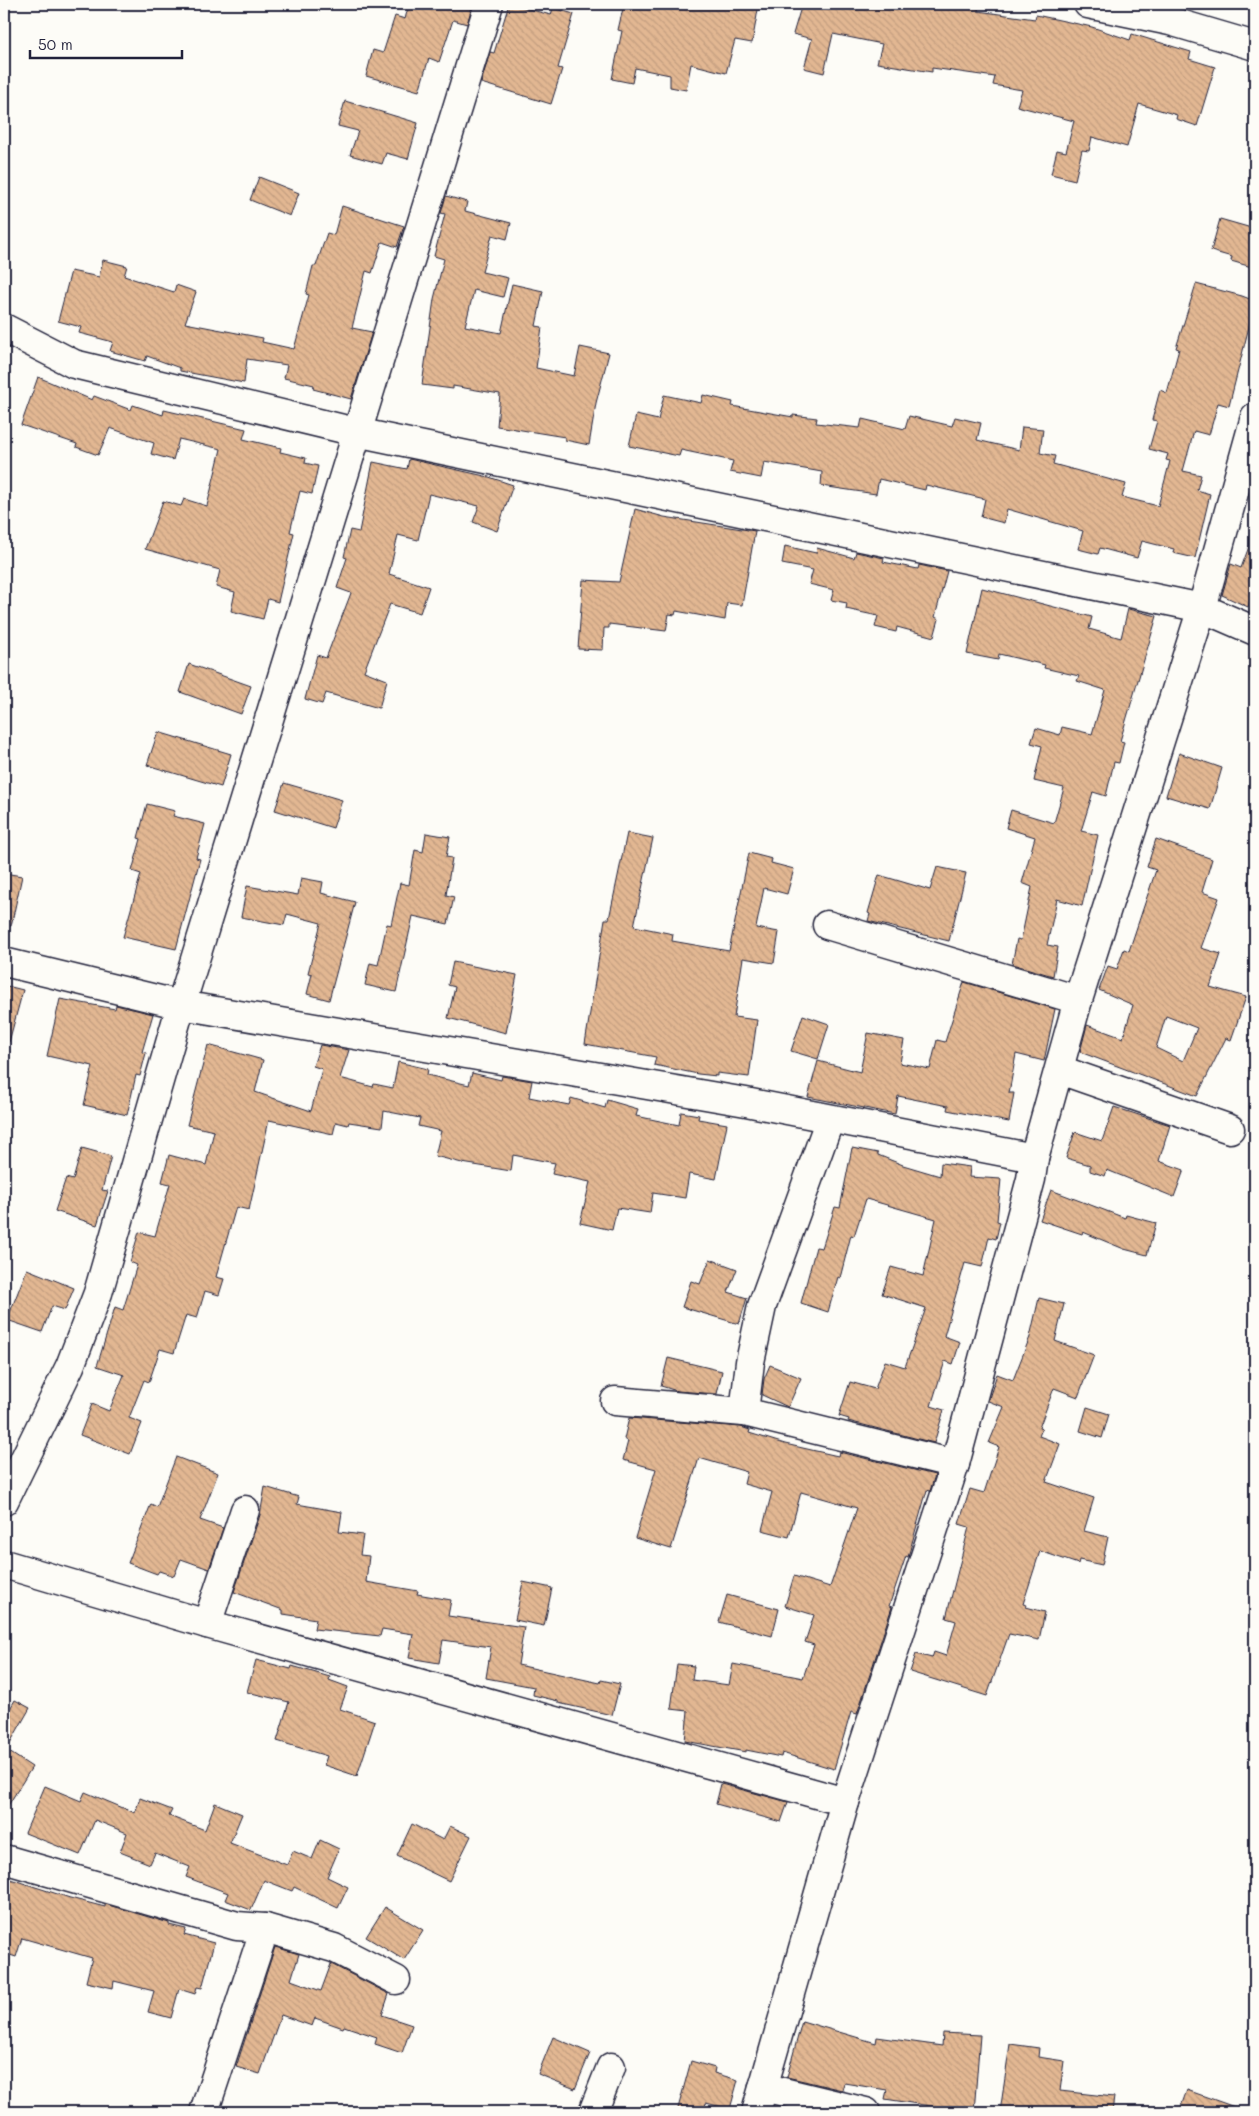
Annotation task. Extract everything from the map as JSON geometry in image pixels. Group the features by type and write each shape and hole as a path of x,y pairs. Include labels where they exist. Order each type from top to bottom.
{"street":[{"path":"4,1501 70,1366 98,1293 181,1005 489,4"},
{"path":"1088,4 1170,21 1255,46"},
{"path":"4,328 74,364 356,432 1202,608 1255,631"},
{"path":"866,2112 759,2100 845,1802 955,1464 1031,1179 1034,1158 1078,1000 1202,608 1255,417"},
{"path":"827,925 1078,1000"},
{"path":"4,962 181,1005 830,1119 1034,1158"},
{"path":"1060,1070 1230,1130"},
{"path":"744,1412 750,1362 762,1306 830,1119"},
{"path":"615,1400 744,1412 955,1464"},
{"path":"207,1624 246,1510"},
{"path":"4,1564 207,1624 845,1802"},
{"path":"4,1858 237,1926 265,1928 334,1948 396,1980"},
{"path":"204,2112 265,1928"},
{"path":"592,2112 611,2067"}],"building":[{"path":"409,4 473,4 467,24 453,20 439,62 429,58 419,91 366,76 373,50 383,53 395,16 405,19"},
{"path":"509,4 551,15 553,8 574,14 558,68 562,69 551,104 481,83 490,52 494,53"},
{"path":"624,4 759,4 752,43 735,40 726,73 691,64 686,90 670,87 670,75 635,68 632,83 612,79 622,31 618,30"},
{"path":"802,4 890,4 913,9 914,4 979,4 978,11 1035,19 1036,15 1092,27 1130,40 1132,34 1191,52 1189,59 1215,67 1197,126 1176,119 1177,115 1139,104 1127,147 1092,137 1089,151 1082,150 1075,180 1051,174 1057,150 1066,152 1074,121 1017,106 1022,90 993,85 995,77 932,68 932,72 877,63 882,44 833,34 824,73 804,68 812,39 793,34"},
{"path":"345,101 418,123 408,159 386,153 382,164 350,155 358,131 338,126"},
{"path":"259,177 299,193 290,216 250,200"},
{"path":"446,196 467,202 465,211 511,223 507,239 492,235 482,272 508,278 503,297 474,290 465,326 501,333 512,284 543,291 536,326 542,327 536,368 574,376 580,347 609,353 596,403 589,445 565,440 565,437 497,426 500,394 453,386 453,389 422,385 434,299 444,259 434,256 445,214 441,213"},
{"path":"342,206 404,226 397,247 382,242 372,273 366,271 352,328 372,332 351,399 313,389 314,385 284,378 287,365 247,359 244,383 180,371 180,368 147,356 145,361 110,351 113,342 79,333 81,327 58,321 71,271 99,277 103,260 127,266 124,276 174,292 176,285 196,292 185,323 263,338 262,342 294,349 309,295 306,294 313,266 316,266 327,233 334,235"},
{"path":"1220,219 1255,229 1255,268 1231,261 1232,257 1211,251"},
{"path":"1196,284 1242,296 1255,301 1255,303 1229,406 1218,403 1209,435 1194,431 1183,471 1201,475 1197,490 1210,494 1195,558 1173,553 1174,549 1142,541 1137,558 1100,548 1098,554 1078,549 1083,531 1007,509 1004,523 981,517 985,499 926,485 925,490 879,479 876,494 821,486 822,472 764,462 761,478 730,472 733,461 681,450 679,456 629,446 636,415 658,420 664,395 701,403 703,395 733,402 732,406 793,417 793,415 817,418 816,423 860,428 862,419 905,429 909,416 952,426 955,417 981,423 977,440 1019,450 1022,427 1043,429 1040,453 1055,456 1053,464 1126,484 1122,497 1158,506 1170,461 1166,460 1168,454 1149,449 1157,421 1152,420 1160,390 1167,393 1179,349 1176,348"},
{"path":"38,377 92,400 94,396 131,410 133,405 163,415 164,410 246,429 243,439 281,448 280,452 306,458 305,463 318,466 312,494 300,491 290,532 294,533 278,602 268,599 263,619 231,611 235,592 216,587 220,570 145,549 163,501 181,506 184,499 207,506 221,449 179,439 173,460 151,454 154,443 110,428 98,455 76,447 77,444 21,425"},
{"path":"409,459 489,477 513,485 497,531 473,522 479,506 429,494 418,540 398,535 389,574 429,587 420,613 390,604 364,671 387,680 379,708 326,693 322,704 305,699 317,655 326,658 351,593 337,588 347,558 344,557 350,530 359,532 373,462 407,469"},
{"path":"635,509 664,517 755,531 742,605 727,603 725,620 676,611 675,615 669,614 666,631 609,624 609,628 604,628 603,650 578,649 583,580 619,582"},
{"path":"1253,536 1255,536 1255,590 1248,607 1222,595 1231,564 1241,568"},
{"path":"785,546 816,553 817,548 854,558 856,552 884,558 883,562 918,569 919,565 947,571 935,617 939,619 934,637 897,627 896,632 875,627 878,616 846,609 847,603 831,600 834,590 809,584 813,570 782,564"},
{"path":"982,588 1092,617 1089,629 1121,638 1128,609 1157,616 1120,741 1124,742 1119,763 1114,762 1106,796 1093,792 1081,831 1098,835 1082,906 1057,899 1047,945 1058,947 1053,976 1012,964 1017,939 1021,940 1032,887 1022,883 1035,837 1006,828 1011,810 1054,823 1064,788 1034,781 1042,746 1031,743 1036,728 1060,735 1062,727 1092,734 1105,690 1077,681 1079,676 1044,668 1045,665 999,654 998,660 967,654"},
{"path":"189,664 251,686 241,714 180,692"},
{"path":"158,732 231,754 221,787 147,765"},
{"path":"1179,753 1222,768 1210,809 1166,796"},
{"path":"284,783 342,800 333,828 275,810"},
{"path":"147,804 175,811 173,816 205,824 196,858 200,859 176,949 123,937 141,874 132,871 141,839 138,838"},
{"path":"426,833 450,837 446,857 452,858 446,895 454,897 448,924 413,916 396,992 365,985 370,963 378,965 387,924 391,925 400,883 409,885 415,850 423,852"},
{"path":"627,833 653,838 634,926 673,934 672,941 729,951 749,853 772,859 771,863 794,869 787,894 764,888 756,928 779,932 774,963 743,958 734,1017 757,1020 749,1077 717,1073 717,1076 698,1074 654,1065 656,1057 585,1044 605,919 609,919"},
{"path":"1156,839 1212,859 1202,892 1219,898 1201,948 1221,954 1210,987 1246,997 1231,1040 1226,1038 1197,1096 1080,1052 1087,1025 1123,1038 1133,1005 1099,990 1108,966 1117,969 1124,949 1129,951 1156,870 1147,867","holes":["1166,1016 1197,1028 1183,1061 1156,1048"]},
{"path":"937,867 966,873 949,941 868,921 870,914 868,913 879,875 930,890"},
{"path":"4,873 22,876 11,926 4,925"},
{"path":"301,878 323,882 321,893 355,902 329,1000 307,994 312,974 308,973 321,923 287,914 284,925 241,917 247,886 298,895"},
{"path":"453,962 517,975 506,1033 448,1018 455,987 448,985"},
{"path":"964,982 1055,1009 1044,1061 1016,1054 1009,1093 1014,1093 1009,1122 947,1110 948,1106 898,1096 895,1114 808,1097 818,1061 860,1072 868,1033 904,1040 900,1063 930,1069 937,1040 945,1042"},
{"path":"7,986 23,990 9,1042 4,1042 4,996"},
{"path":"60,999 115,1009 116,1005 153,1014 142,1052 146,1053 140,1076 136,1075 127,1115 84,1105 93,1066 47,1056"},
{"path":"803,1015 829,1024 818,1059 791,1051"},
{"path":"208,1045 263,1060 255,1092 311,1111 322,1069 313,1066 320,1045 349,1050 340,1078 373,1087 374,1084 393,1088 398,1062 428,1069 427,1075 469,1085 472,1073 501,1080 502,1076 532,1081 529,1097 569,1105 571,1098 605,1108 607,1100 638,1109 636,1116 679,1125 681,1112 699,1115 698,1119 727,1124 716,1179 689,1174 685,1198 653,1193 650,1213 617,1208 612,1230 580,1223 590,1182 552,1174 555,1163 513,1155 511,1171 462,1163 435,1156 441,1131 418,1126 420,1118 384,1111 382,1127 349,1122 348,1125 336,1122 333,1134 269,1120 249,1210 236,1207 216,1277 224,1279 219,1295 205,1291 197,1318 186,1315 174,1353 160,1349 149,1382 144,1380 129,1418 142,1423 130,1454 80,1435 92,1404 109,1411 124,1375 97,1366 115,1307 123,1310 137,1265 130,1262 139,1232 155,1236 170,1184 162,1182 169,1155 206,1165 214,1131 187,1125"},
{"path":"1114,1107 1170,1125 1159,1161 1184,1170 1174,1197 1107,1170 1105,1176 1090,1171 1090,1165 1066,1158 1075,1132 1102,1141"},
{"path":"82,1148 111,1156 102,1190 108,1191 97,1225 55,1211 66,1178 73,1180"},
{"path":"852,1148 878,1153 878,1155 903,1165 940,1176 941,1163 970,1167 969,1177 1001,1179 997,1221 1000,1222 996,1239 989,1237 982,1267 965,1263 944,1336 960,1342 953,1364 945,1361 931,1406 944,1410 934,1443 848,1421 849,1419 839,1416 850,1382 875,1389 885,1361 905,1367 926,1308 882,1294 891,1267 923,1276 936,1219 866,1199 854,1236 851,1235 840,1278 838,1277 828,1312 801,1303 816,1247 822,1248 835,1207 840,1208"},
{"path":"1051,1190 1125,1218 1126,1215 1156,1223 1147,1255 1124,1249 1083,1232 1082,1234 1040,1220"},
{"path":"710,1259 737,1269 728,1292 747,1298 739,1324 682,1307 691,1281 700,1284"},
{"path":"27,1269 74,1288 65,1310 52,1306 42,1332 7,1320"},
{"path":"1039,1298 1064,1304 1055,1341 1094,1355 1078,1397 1054,1388 1039,1428 1042,1429 1039,1436 1060,1444 1046,1482 1094,1498 1084,1531 1108,1537 1102,1565 1079,1560 1078,1564 1040,1551 1023,1604 1027,1605 1026,1607 1045,1612 1039,1640 1009,1634 987,1696 910,1672 916,1654 932,1658 934,1652 946,1656 956,1621 946,1618 969,1527 959,1524 970,1489 984,1493 999,1447 989,1443 1004,1407 988,1401 997,1374 1013,1380 1030,1337"},
{"path":"668,1358 722,1371 717,1394 677,1391 661,1386"},
{"path":"770,1365 801,1378 788,1407 762,1395 764,1379"},
{"path":"1087,1407 1109,1414 1102,1438 1080,1431"},
{"path":"629,1418 741,1427 750,1430 749,1433 785,1444 838,1456 839,1452 935,1475 930,1491 927,1490 908,1557 906,1556 889,1606 892,1607 857,1714 851,1712 834,1769 782,1753 781,1757 685,1741 688,1711 671,1709 677,1664 694,1666 692,1680 729,1685 733,1664 803,1678 814,1645 805,1642 814,1615 785,1606 794,1576 830,1587 857,1508 801,1492 789,1537 762,1530 772,1492 744,1484 747,1472 699,1458 671,1549 635,1538 656,1469 623,1460 628,1441 624,1439"},
{"path":"176,1457 218,1473 200,1520 223,1528 209,1569 181,1559 174,1576 159,1571 157,1574 128,1563 151,1504 157,1507"},
{"path":"265,1487 299,1497 297,1504 342,1512 339,1532 363,1535 360,1555 369,1556 366,1582 418,1591 417,1594 451,1600 448,1616 524,1627 518,1665 600,1683 601,1680 620,1684 612,1715 558,1703 558,1701 533,1695 534,1687 486,1678 491,1647 443,1640 439,1663 409,1658 413,1634 382,1629 380,1636 314,1629 316,1619 283,1614 283,1610 234,1592 260,1515"},
{"path":"523,1582 552,1588 544,1626 515,1620"},
{"path":"727,1595 779,1609 772,1636 719,1622"},
{"path":"256,1660 291,1669 292,1666 330,1677 329,1680 348,1687 340,1709 375,1721 357,1776 324,1765 327,1756 277,1741 289,1702 247,1692"},
{"path":"15,1700 30,1708 6,1750 32,1767 4,1812 4,1719"},
{"path":"721,1784 788,1802 781,1822 716,1804"},
{"path":"45,1786 81,1801 85,1792 135,1813 140,1798 172,1810 169,1816 205,1830 215,1803 242,1814 230,1843 287,1865 293,1851 312,1859 320,1840 339,1849 327,1877 348,1887 338,1908 294,1887 292,1891 264,1880 251,1910 225,1900 228,1893 186,1877 190,1867 155,1853 150,1864 120,1852 127,1833 95,1820 80,1855 25,1833"},
{"path":"412,1824 443,1840 450,1826 471,1836 449,1881 397,1856"},
{"path":"4,1877 70,1898 105,1907 105,1904 169,1923 169,1925 186,1929 184,1935 214,1943 202,1988 197,1987 195,1994 179,1989 171,2018 148,2012 154,1991 114,1981 113,1988 86,1982 92,1958 22,1938 16,1957 4,1953"},
{"path":"385,1907 423,1930 404,1960 366,1937"},
{"path":"275,1947 299,1954 291,1980 321,1991 331,1964 389,1994 382,2015 412,2025 402,2053 375,2044 377,2037 344,2026 343,2028 315,2018 312,2026 281,2015 260,2074 236,2067"},
{"path":"802,2021 876,2043 877,2037 942,2046 943,2033 980,2035 974,2112 937,2112 937,2107 885,2099 887,2090 844,2083 842,2090 787,2077"},
{"path":"553,2037 590,2053 575,2089 538,2074"},
{"path":"1010,2044 1039,2048 1038,2057 1064,2061 1060,2091 1114,2097 1112,2112 1000,2112"},
{"path":"691,2061 715,2068 714,2073 738,2080 730,2109 706,2103 703,2112 677,2112"},
{"path":"1187,2090 1243,2110 1243,2112 1179,2112"}]}
